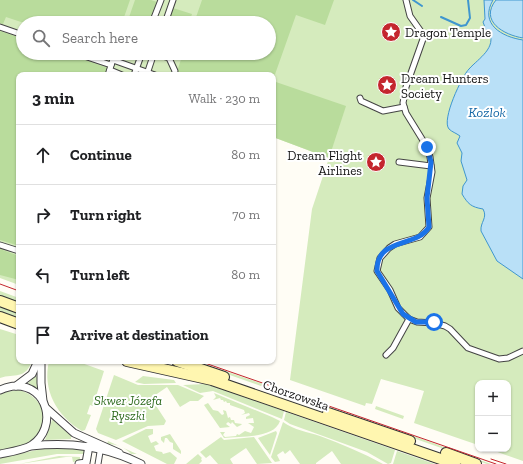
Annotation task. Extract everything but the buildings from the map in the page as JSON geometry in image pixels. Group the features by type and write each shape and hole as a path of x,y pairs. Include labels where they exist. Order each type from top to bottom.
{"main road":[{"path":"0,301 16,307"},
{"path":"0,317 16,323"},
{"name":"Chorzowska","path":"140,364 212,380 455,464"},
{"name":"Chorzowska","path":"186,364 476,464"}],"street":[{"path":"154,16 160,0"},
{"path":"167,16 173,0"},
{"path":"406,0 410,16 422,33 423,39 404,92 404,107 429,152 431,166 427,198 429,222 426,231 420,237 395,244 383,254 378,262 379,276 390,290 398,308 409,319 416,322 434,322 445,326 468,348 500,359 508,358 523,351"},
{"path":"0,28 16,33"},
{"path":"92,60 111,68 137,68 144,72"},
{"path":"135,72 140,60"},
{"path":"148,72 152,60"},
{"path":"170,60 175,72"},
{"path":"360,98 361,101 383,111 404,107"},
{"path":"399,162 431,166"},
{"path":"0,245 16,250"},
{"path":"386,355 393,348 409,319"},
{"path":"0,390 16,386 32,374 38,364"},
{"path":"31,446 38,440 45,430 48,417 41,383 40,364"},
{"path":"16,386 32,390 65,427 74,433 110,447 123,456"},
{"path":"0,454 31,446 69,443 89,446 123,456 141,464"},
{"path":"83,464 89,446"},
{"path":"98,464 100,452"}],"green space":[{"path":"0,0 523,0 523,461 498,452 511,452 511,380 475,380 475,444 414,423 424,391 381,379 372,404 366,403 365,406 290,380 312,209 329,158 276,138 276,72 16,72 16,284 0,278"},
{"path":"0,0 130,0 124,16 16,16 16,20 6,17 3,24 0,23"},
{"path":"135,0 151,0 157,2 152,16 129,16"},
{"path":"202,0 334,0 325,25 296,15 276,72 177,72 181,60 276,60 276,16 196,16"},
{"path":"173,8 192,14 191,16 170,16"},
{"path":"0,31 16,37 16,60 85,60 108,68 106,72 16,72 16,245 0,240"},
{"path":"276,82 346,106 329,158 276,138"},
{"path":"0,249 16,255 16,279 0,275"},
{"path":"0,291 16,297 16,302 0,297"},
{"path":"0,305 16,311 16,318 0,313"},
{"path":"0,329 16,334 16,364 30,364 26,371 19,375 0,378"},
{"path":"48,364 84,364 104,371 93,406 90,405 87,414 91,415 85,430 82,431 73,425 59,410 50,392 47,372"},
{"path":"199,364 204,364 266,385 261,386"},
{"name":"Skwer Józefa Ryszki","path":"114,375 138,385 178,385 204,396 198,401 190,401 180,407 167,387 151,398 166,421 164,425 148,426 116,440 98,433 96,429"},
{"path":"35,376 37,377 37,389 28,383"},
{"path":"143,376 174,380 176,383 144,384 135,382"},
{"path":"206,384 284,411 282,419 213,391 200,393 183,385"},
{"path":"18,390 34,397 39,404 43,411 43,426 40,434 33,440 21,446 0,451 0,393"},
{"path":"214,393 280,421 277,427 264,434 224,438 220,432 225,432 223,435 225,437 236,436 237,434 239,435 245,431 251,433 254,427 248,423 254,423 253,418 246,419 246,417 250,415 249,413 241,415 245,413 244,410 230,405 230,403 227,403 226,401 224,402 220,398 213,400 216,397"},
{"path":"208,403 213,410 218,411 222,415 224,414 223,410 226,411 228,418 230,417 235,423 242,424 237,427 232,422 231,424 228,422 226,424 230,427 220,428 204,405"},
{"path":"376,406 404,416 403,419 375,409"},
{"path":"286,412 395,450 391,463 388,464 367,452 290,424 284,420"},
{"path":"52,420 71,436 71,439 45,440"},
{"path":"283,422 296,429 344,445 383,464 341,464 332,451 316,464 300,464 290,450 285,454 283,451 277,455 280,461 275,462 271,457"},
{"path":"146,429 153,429 153,434 148,436 151,443 156,441 159,444 154,446 156,451 162,452 163,454 170,452 177,458 174,464 167,464 122,441"},
{"path":"276,431 277,433 270,455 258,438"},
{"path":"170,434 181,451 181,454 173,449 173,443 167,438 165,438 164,443 161,440 161,437"},
{"path":"411,435 491,464 487,464 410,437"},
{"path":"221,437 224,440 254,437 272,463 257,464 246,448 230,459 233,464 218,464 210,455 206,458 200,452"},
{"path":"108,441 119,446 107,444"},
{"path":"46,448 83,448 85,450 84,454 57,454 0,464 0,458"},
{"path":"124,448 137,454 131,454"},
{"path":"397,451 435,464 393,464"},
{"path":"198,454 202,458 202,461 199,464 186,464"},
{"path":"59,456 80,457 80,461 73,462 72,457 66,457 19,464"}],"water":[{"name":"Koźlok","path":"484,0 493,0 489,8 489,16 495,28 507,36 523,40 523,279 497,261 481,231 485,215 483,209 470,204 462,194 463,186 467,180 461,161 462,153 457,143 460,136 451,131 447,124 453,98 462,80 469,69 486,52 491,43 489,31 486,30 483,22 485,19"},
{"path":"496,0 523,0 523,38 508,34 496,26 490,14"}],"waterway":[{"path":"413,0 422,6"},
{"path":"441,17 461,26 466,25 470,18 468,0"}],"tram line":[{"path":"0,284 16,290"},
{"path":"208,364 496,464"},
{"path":"491,459 506,464"}],"place":[{"name":"Dragon Temple","path":"391,32"},
{"name":"Dream Hunters Society","path":"387,85"},
{"name":"Dream Flight Airlines","path":"376,162"}],"route":[{"path":"427,147 432,172 428,186 427,198 429,227 420,237 395,244 389,248 380,258 377,271 390,290 396,305 403,314 416,322 434,322"}]}
